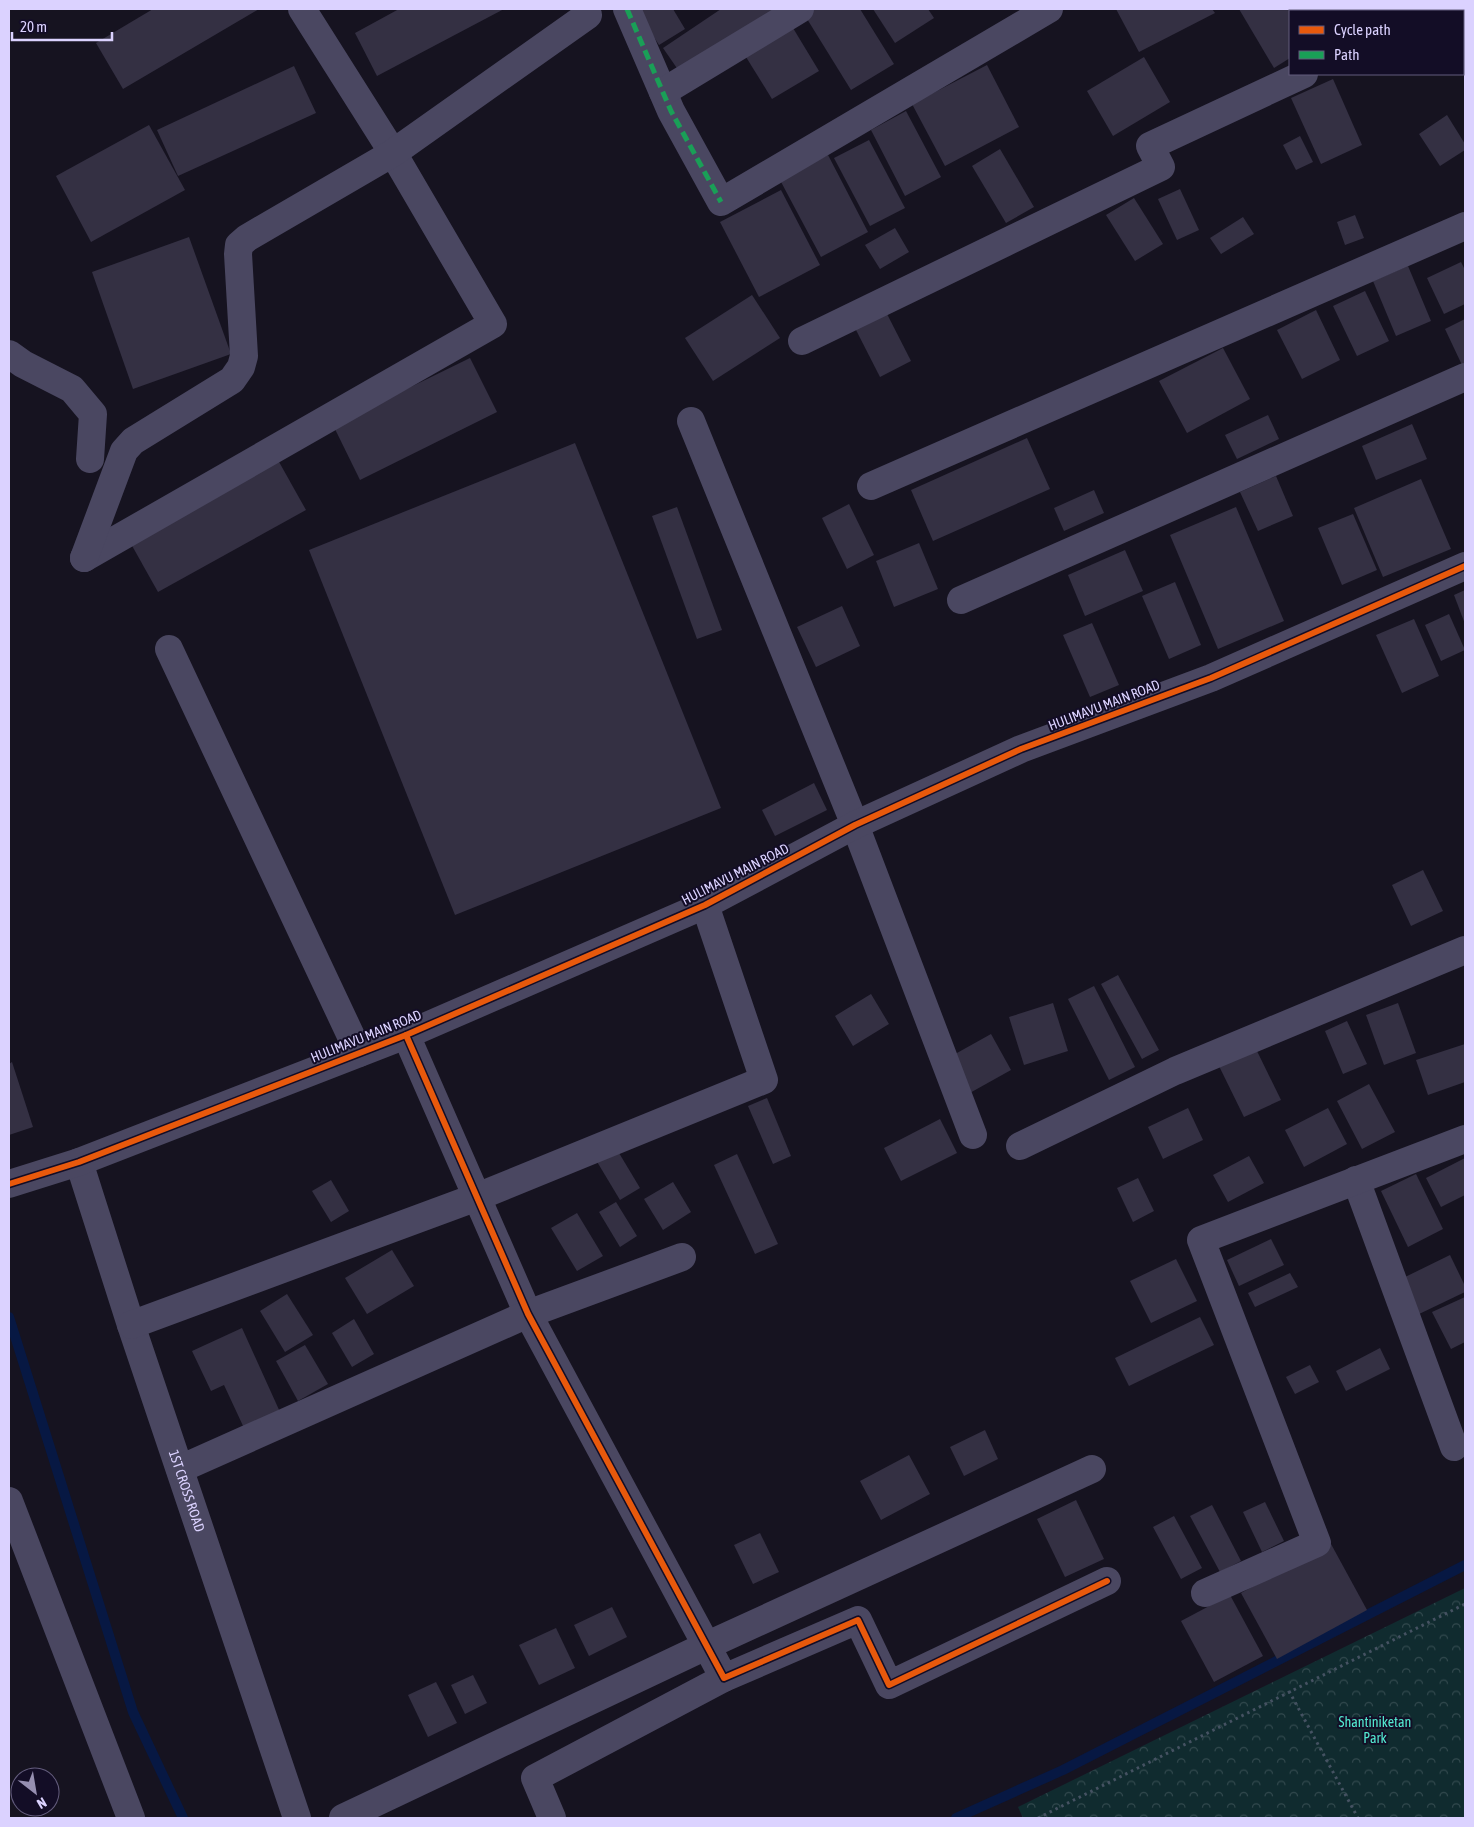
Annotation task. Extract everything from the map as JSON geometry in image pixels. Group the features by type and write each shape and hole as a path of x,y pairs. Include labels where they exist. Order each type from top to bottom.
{"street":[{"path":"302,9 393,153 492,324 84,558 124,451 133,440 218,390 232,380 242,367 244,356 239,245 247,238 393,153 588,14"},
{"path":"627,9 663,92 721,202 1049,9"},
{"path":"663,92 800,9"},
{"path":"802,341 1162,167 1150,146 1302,75"},
{"path":"871,486 1465,226"},
{"path":"9,354 22,364 72,388 93,414 90,459"},
{"path":"961,600 1465,376"},
{"path":"691,421 854,825 973,1135"},
{"name":"HULIMAVU MAIN ROAD","path":"9,1184 79,1162 406,1035 705,905 854,825 1021,749 1211,678 1465,566"},
{"path":"168,649 359,1053"},
{"path":"131,1326 477,1197 764,1080 705,905"},
{"path":"1020,1146 1176,1071 1465,950"},
{"path":"406,1035 528,1314 708,1645 724,1678"},
{"path":"1204,1593 1317,1543 1201,1240 1465,1139"},
{"name":"1ST CROSS ROAD","path":"79,1162 131,1326 297,1818"},
{"path":"1356,1180 1454,1447"},
{"path":"180,1469 528,1314 682,1257"},
{"path":"343,1818 708,1645 1092,1469"},
{"path":"9,1500 131,1818"},
{"path":"552,1818 535,1778 724,1678 858,1620 889,1685 1106,1582"}],"path":[{"path":"1038,1818 1465,1604"},
{"path":"1289,1692 1358,1818"}],"green space":[{"name":"Shantiniketan Park","path":"1465,1588 1465,1818 1023,1818 1018,1807"}],"building":[{"path":"153,9 259,9 123,89 96,43"},
{"path":"399,9 504,9 377,76 355,33"},
{"path":"636,9 673,9 685,29 659,45"},
{"path":"721,9 776,9 681,74 663,48"},
{"path":"813,9 860,9 894,64 851,90 804,14"},
{"path":"873,9 928,9 934,18 895,43"},
{"path":"1116,9 1212,9 1215,13 1139,52"},
{"path":"1239,9 1290,9 1289,59 1274,68"},
{"path":"1301,9 1367,10 1302,10"},
{"path":"793,28 819,71 772,99 746,57"},
{"path":"1144,57 1170,102 1113,136 1087,91"},
{"path":"987,65 1019,127 945,166 912,104"},
{"path":"294,66 316,113 178,176 157,130"},
{"path":"1333,79 1362,145 1321,164 1291,98"},
{"path":"906,111 941,177 905,196 871,130"},
{"path":"1447,115 1465,144 1465,150 1440,166 1419,134"},
{"path":"149,125 185,190 91,242 56,176"},
{"path":"1300,136 1313,162 1296,170 1283,145"},
{"path":"869,140 905,208 870,226 834,158"},
{"path":"1000,149 1034,207 1006,223 972,166"},
{"path":"828,155 868,232 821,257 780,180"},
{"path":"1180,189 1199,230 1177,240 1158,199"},
{"path":"781,190 820,265 759,297 720,222"},
{"path":"1134,198 1163,244 1135,261 1106,215"},
{"path":"1355,215 1364,238 1345,245 1337,222"},
{"path":"1243,217 1254,234 1221,254 1210,238"},
{"path":"895,228 909,252 880,269 865,245"},
{"path":"189,237 231,354 133,389 92,272"},
{"path":"1461,262 1465,270 1465,304 1444,314 1427,278"},
{"path":"1408,266 1431,321 1396,336 1373,281"},
{"path":"1365,291 1389,341 1357,356 1333,306"},
{"path":"752,295 780,338 713,381 685,338"},
{"path":"1316,310 1340,360 1302,379 1277,330"},
{"path":"886,312 911,361 880,377 855,328"},
{"path":"1465,319 1465,363 1462,365 1445,329"},
{"path":"1223,348 1250,399 1187,433 1159,381"},
{"path":"470,358 497,412 360,480 333,425"},
{"path":"1268,415 1279,439 1237,459 1225,435"},
{"path":"1412,424 1427,459 1376,480 1362,446"},
{"path":"1027,438 1050,489 933,541 911,490"},
{"path":"575,443 721,808 455,915 309,550"},
{"path":"274,453 306,510 158,592 126,535"},
{"path":"1276,476 1293,516 1258,531 1240,492"},
{"path":"1421,479 1451,549 1383,577 1354,508"},
{"path":"1094,490 1104,513 1064,531 1054,508"},
{"path":"849,504 874,555 847,569 822,518"},
{"path":"677,507 722,630 697,639 652,516"},
{"path":"1236,507 1284,621 1218,649 1170,535"},
{"path":"1353,514 1377,570 1342,585 1318,528"},
{"path":"919,543 938,589 894,607 876,561"},
{"path":"1125,550 1143,591 1085,616 1068,575"},
{"path":"1175,582 1201,645 1169,659 1142,596"},
{"path":"1465,590 1465,624 1454,595"},
{"path":"842,606 860,646 816,667 797,627"},
{"path":"1449,614 1465,650 1441,661 1425,625"},
{"path":"1414,619 1439,676 1402,693 1376,635"},
{"path":"1092,623 1119,685 1090,697 1063,635"},
{"path":"814,783 827,810 775,836 762,810"},
{"path":"1423,870 1443,911 1411,926 1392,885"},
{"path":"1118,975 1159,1050 1142,1059 1101,984"},
{"path":"1094,986 1135,1067 1109,1080 1068,999"},
{"path":"871,994 889,1024 853,1046 835,1016"},
{"path":"1053,1003 1068,1051 1024,1065 1009,1017"},
{"path":"1398,1003 1416,1053 1384,1065 1366,1015"},
{"path":"1347,1021 1367,1064 1343,1074 1325,1031"},
{"path":"991,1034 1011,1070 968,1094 948,1058"},
{"path":"1465,1044 1465,1082 1428,1095 1416,1060"},
{"path":"1256,1049 1281,1100 1244,1117 1219,1066"},
{"path":"12,1062 33,1127 9,1135 9,1064"},
{"path":"1369,1084 1395,1132 1362,1149 1337,1101"},
{"path":"767,1098 791,1156 773,1164 748,1106"},
{"path":"1188,1108 1203,1140 1163,1159 1148,1127"},
{"path":"1328,1108 1347,1144 1304,1167 1285,1130"},
{"path":"940,1119 957,1153 901,1181 884,1148"},
{"path":"616,1148 640,1188 620,1200 596,1160"},
{"path":"737,1154 778,1244 755,1254 714,1165"},
{"path":"1249,1156 1264,1183 1228,1202 1213,1175"},
{"path":"1465,1158 1465,1195 1441,1207 1426,1178"},
{"path":"1416,1174 1443,1229 1408,1247 1381,1191"},
{"path":"1138,1178 1154,1211 1133,1222 1117,1188"},
{"path":"331,1180 349,1211 331,1222 312,1191"},
{"path":"673,1182 691,1212 663,1230 644,1199"},
{"path":"616,1202 637,1236 620,1247 599,1212"},
{"path":"577,1213 603,1256 577,1271 551,1228"},
{"path":"1271,1239 1284,1265 1239,1286 1227,1260"},
{"path":"392,1250 414,1286 367,1314 345,1278"},
{"path":"1450,1255 1465,1286 1465,1292 1417,1315 1399,1280"},
{"path":"1176,1259 1197,1301 1151,1323 1130,1281"},
{"path":"1290,1273 1298,1287 1255,1307 1248,1293"},
{"path":"287,1294 313,1335 285,1352 260,1311"},
{"path":"1465,1297 1465,1342 1451,1349 1432,1312"},
{"path":"1200,1317 1214,1345 1129,1386 1115,1358"},
{"path":"354,1319 374,1354 352,1367 332,1333"},
{"path":"242,1328 280,1412 244,1428 224,1385 211,1391 192,1351"},
{"path":"305,1345 328,1384 298,1401 276,1361"},
{"path":"1380,1348 1390,1369 1346,1391 1336,1371"},
{"path":"1310,1365 1319,1382 1295,1394 1286,1377"},
{"path":"985,1430 998,1459 964,1476 950,1447"},
{"path":"909,1455 930,1494 881,1520 860,1481"},
{"path":"1076,1500 1104,1559 1065,1577 1037,1519"},
{"path":"1265,1502 1284,1541 1262,1552 1243,1512"},
{"path":"1212,1505 1241,1561 1220,1572 1190,1516"},
{"path":"1174,1516 1202,1568 1181,1579 1153,1527"},
{"path":"760,1533 779,1572 753,1584 734,1545"},
{"path":"1331,1544 1367,1610 1277,1659 1241,1593"},
{"path":"1230,1595 1263,1656 1214,1682 1181,1621"},
{"path":"612,1607 627,1637 589,1656 574,1625"},
{"path":"556,1628 575,1668 539,1685 519,1645"},
{"path":"473,1675 487,1703 465,1714 451,1685"},
{"path":"436,1682 457,1723 428,1737 408,1695"}],"waterway":[{"path":"9,1317 133,1712 183,1818"},
{"path":"956,1818 1063,1770 1465,1565"}],"marked path":[{"path":"627,9 671,111 721,202"}],"cycle path":[{"path":"9,1184 79,1162 406,1035 705,905 855,825 1021,749 1211,678 1465,566"},
{"path":"406,1035 528,1314 724,1678 858,1620 889,1685 1107,1581"}]}
